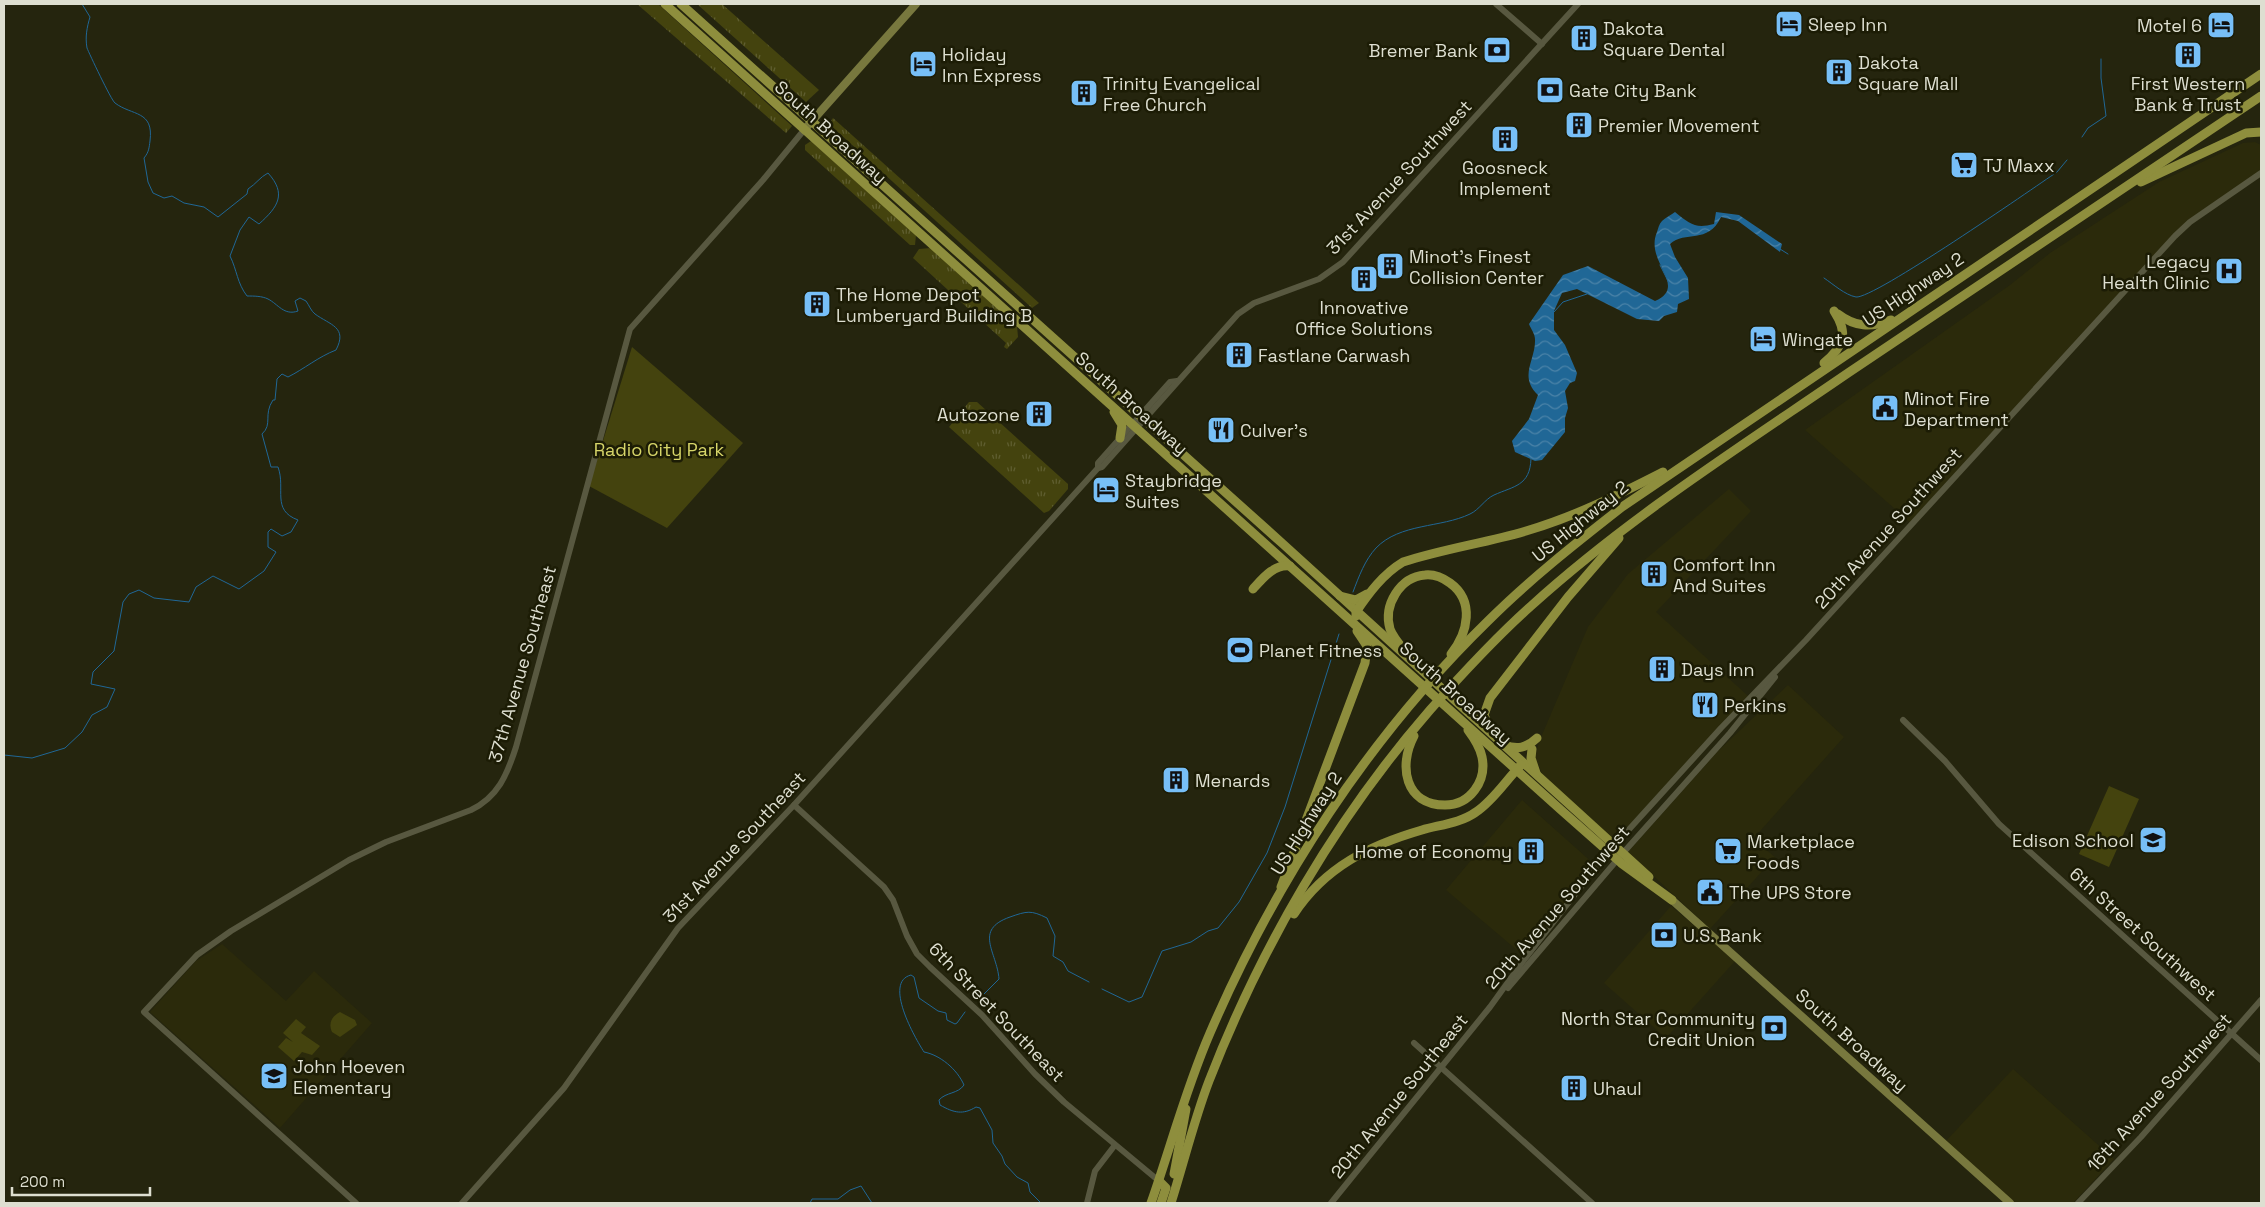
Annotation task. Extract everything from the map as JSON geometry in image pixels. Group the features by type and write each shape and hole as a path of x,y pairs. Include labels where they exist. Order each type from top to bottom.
{"highway":[{"name":"South Broadway","path":"665,4 1100,395 1139,422 1202,471 1356,612 1456,710 1520,766 1539,778 1612,849"},
{"path":"675,4 699,20"},
{"name":"South Broadway","path":"682,4 1109,389 1139,422 1293,569 1364,632 1415,670"},
{"name":"US Highway 2","path":"1152,1203 1188,1089 1210,1034 1238,972 1279,898 1325,819 1354,776 1407,709 1486,622 1545,569 1622,507 1796,387 2261,74"},
{"name":"US Highway 2","path":"1171,1203 1208,1082 1239,1010 1267,953 1302,891 1348,819 1387,764 1432,708 1482,654 1533,604 1610,540 1654,507 2094,207 2261,96"},
{"path":"2094,207 2144,180 2246,133 2261,132"},
{"path":"925,238 930,235 935,237 970,270 996,288"},
{"path":"963,272 995,292 1028,322 1032,323 1034,320"},
{"path":"1796,387 1833,356 1841,345 1844,333 1841,321 1834,311 1852,323 1865,327 1883,323 1907,314"},
{"path":"1029,332 1035,328 1038,329 1073,362 1109,389"},
{"path":"1068,366 1094,384 1139,422"},
{"path":"1100,395 1103,401 1120,418 1122,424 1120,438"},
{"path":"1364,632 1356,619 1356,612 1371,590 1394,567 1403,562 1511,535 1573,515 1627,491 1705,450"},
{"path":"1537,738 1524,748 1513,748 1499,741 1484,715 1490,698 1598,561 1654,507"},
{"path":"1253,589 1272,570 1284,565 1293,569 1309,587 1359,633 1366,646 1367,655 1285,874 1279,898"},
{"path":"1415,670 1390,628 1391,602 1396,593 1410,580 1423,576 1437,576 1446,580 1460,592 1465,602 1467,617 1462,636 1436,676"},
{"path":"1337,595 1356,600 1371,590"},
{"path":"1432,708 1409,745 1404,768 1414,790 1423,798 1437,804 1447,805 1463,800 1476,789 1482,777 1484,764 1480,750 1456,710"},
{"name":"South Broadway","path":"1456,710 1499,741 1538,788 1672,900"},
{"path":"1532,749 1533,765 1539,778"},
{"path":"1267,953 1297,909 1337,868 1377,844 1466,818 1484,806 1520,766"},
{"path":"1497,791 1513,781 1520,780 1538,788"},
{"path":"1171,1203 1168,1195 1178,1159 1188,1089"},
{"path":"1159,1181 1166,1188 1161,1203"}],"main road":[{"path":"804,130 916,4"},
{"name":"South Broadway","path":"1672,900 2010,1203"}],"street":[{"path":"1496,4 1542,44"},
{"name":"31st Avenue Southwest","path":"1046,525 1098,468 1102,467 1139,422 1245,307 1313,282 1343,262 1578,4"},
{"name":"37th Avenue Southeast","path":"356,1203 144,1012 197,955 231,931 349,860 386,842 482,805 498,789 509,768 516,747 600,444 627,336 635,322 723,225 804,130"},
{"name":"20th Avenue Southwest","path":"1490,1007 1524,960 1612,849 1721,728 1794,654 2174,236 2190,222 2261,173"},
{"name":"31st Avenue Southwest","path":"1098,468 1098,463 1120,438 1139,422"},
{"name":"31st Avenue Southeast","path":"462,1203 564,1088 678,928 794,804 1046,525"},
{"name":"20th Avenue Southwest","path":"1490,1007 1529,965 1620,856 1724,739 1794,654"},
{"name":"6th Street Southwest","path":"1903,720 1945,761 1999,824 2261,1060"},
{"name":"6th Street Southeast","path":"794,804 884,887 894,900 907,936 917,954 982,1016 1035,1074 1159,1181"},
{"name":"16th Avenue Southwest","path":"2078,1203 2233,1034 2261,1000"},
{"name":"20th Avenue Southeast","path":"1331,1203 1490,1007"},
{"path":"1414,1042 1592,1203"},
{"path":"1087,1203 1095,1171 1115,1145"}],"shaded area":[{"path":"2255,142 2261,145 2261,171 2191,220 1911,523 1805,430 2010,285 2050,253 2159,182 2243,143"},
{"path":"1729,489 1751,511 1656,612 1748,696 1614,842 1544,778 1535,757 1539,742 1588,627 1628,574"},
{"path":"1788,685 1844,737 1753,839 1775,857 1710,929 1628,852 1717,752"},
{"path":"1522,800 1595,865 1524,956 1446,890"},
{"path":"1671,906 1735,961 1666,1038 1604,983"},
{"name":"John Hoeven Elementary","path":"222,944 286,1001 314,971 372,1023 280,1128 150,1012 196,961"},
{"path":"2013,1069 2114,1159 2073,1203 2013,1203 1946,1141"}],"green space":[{"path":"637,4 658,4 792,126 786,133"},
{"path":"697,4 722,4 819,90 806,102"},
{"path":"833,118 1039,303 1032,308 829,124"},
{"path":"811,141 916,235 915,245 910,245 805,150 805,145"},
{"path":"931,248 1017,326 1018,337 1007,349 1004,347 1006,343 913,258 919,249"},
{"name":"Radio City Park","path":"632,347 743,443 667,528 589,486"},
{"path":"969,402 977,402 1068,484 1068,489 1049,511 1044,513 949,427"},
{"path":"2109,786 2139,799 2109,867 2079,854"},
{"path":"340,1012 355,1020 357,1025 340,1037 332,1032 330,1026 333,1018"},
{"path":"296,1019 306,1027 301,1033 320,1046 312,1055 302,1052 294,1061 278,1047 286,1038 293,1042 283,1033"}],"water":[{"path":"1675,212 1697,226 1714,224 1716,212 1739,215 1782,244 1780,252 1738,221 1721,217 1716,226 1710,231 1676,240 1670,244 1675,257 1688,278 1689,299 1678,304 1677,312 1664,316 1659,321 1637,319 1577,289 1562,293 1554,311 1554,330 1565,345 1577,373 1575,381 1570,383 1565,391 1568,408 1565,418 1565,432 1542,460 1535,461 1515,452 1512,441 1529,419 1538,395 1529,381 1529,368 1535,347 1535,339 1529,324 1563,275 1588,266 1655,301 1664,295 1668,288 1667,280 1656,253 1655,243 1661,222"}],"waterway":[{"path":"4,755 32,758 65,748 82,732 92,715 107,707 115,689 91,684 93,672 114,651 123,602 129,594 139,590 154,598 189,602 196,587 213,576 239,589 264,571 276,552 268,547 268,532 271,529 282,536 291,532 298,520 290,516 282,505 278,467 271,467 262,434 267,427 270,405 275,400 277,379 282,374 288,377 336,350 340,336 339,331 314,313 306,301 300,298 295,301 298,311 289,312 266,298 247,296 241,286 230,256 240,230 249,217 259,224 271,212 278,200 277,187 268,173 248,189 247,194 218,217 204,207 184,203 172,196 164,198 153,193 148,182 144,158 148,152 150,141 149,124 140,115 115,103 109,94 87,48 86,40 90,17 82,4"},
{"path":"2082,137 2088,128 2106,116 2101,78 2101,59"},
{"path":"1824,278 1843,292 1852,296 1856,297 1869,293 1921,263 1987,220 2057,172 2067,160"},
{"path":"1780,249 1788,254"},
{"path":"1660,265 1669,283"},
{"path":"1554,312 1563,302 1587,294"},
{"path":"1353,592 1369,558 1376,548 1386,540 1409,530 1446,522 1470,514 1494,495 1520,484 1528,475 1531,459"},
{"path":"1102,989 1129,1002 1142,997 1162,951 1191,942 1208,931 1218,928 1239,902 1267,853 1285,807 1339,634"},
{"path":"978,1000 999,979 990,943 992,928 999,922 1025,913 1033,913 1047,918 1055,936 1053,956 1063,962 1068,971 1089,982"},
{"path":"965,1012 955,1024 947,1020 946,1013 938,1011 919,998 914,977 911,975 903,980 900,988 900,999 909,1023 924,1052 936,1056 947,1064 964,1085 959,1090 942,1097 939,1100 940,1105 958,1112 976,1107 980,1108 992,1130 993,1143 1005,1164 1017,1177 1028,1183 1030,1192 1041,1203"},
{"path":"810,1203 812,1199 838,1199 850,1190 861,1186 872,1203"}],"place":[{"name":"Sleep Inn","path":"1789,24"},
{"name":"Motel 6","path":"2221,25"},
{"name":"Dakota Square Dental","path":"1584,38"},
{"name":"Bremer Bank","path":"1497,50"},
{"name":"First Western Bank & Trust","path":"2188,55"},
{"name":"Holiday Inn Express","path":"923,64"},
{"name":"Dakota Square Mall","path":"1839,72"},
{"name":"Gate City Bank","path":"1550,90"},
{"name":"Trinity Evangelical Free Church","path":"1084,93"},
{"name":"Premier Movement","path":"1579,125"},
{"name":"Goosneck Implement","path":"1505,139"},
{"name":"TJ Maxx","path":"1964,165"},
{"name":"Minot’s Finest Collision Center","path":"1390,266"},
{"name":"Legacy Health Clinic","path":"2229,271"},
{"name":"Innovative Office Solutions","path":"1364,279"},
{"name":"The Home Depot Lumberyard Building B","path":"817,304"},
{"name":"Wingate","path":"1763,339"},
{"name":"Fastlane Carwash","path":"1239,355"},
{"name":"Minot Fire Department","path":"1885,408"},
{"name":"Autozone","path":"1039,414"},
{"name":"Culver's","path":"1221,430"},
{"name":"Staybridge Suites","path":"1106,490"},
{"name":"Comfort Inn And Suites","path":"1654,574"},
{"name":"Planet Fitness","path":"1240,650"},
{"name":"Days Inn","path":"1662,669"},
{"name":"Perkins","path":"1705,705"},
{"name":"Menards","path":"1176,780"},
{"name":"Edison School","path":"2153,840"},
{"name":"Home of Economy","path":"1531,851"},
{"name":"Marketplace Foods","path":"1728,851"},
{"name":"The UPS Store","path":"1710,892"},
{"name":"U.S. Bank","path":"1664,935"},
{"name":"North Star Community Credit Union","path":"1774,1028"},
{"name":"John Hoeven Elementary","path":"274,1076"},
{"name":"Uhaul","path":"1574,1088"}]}
